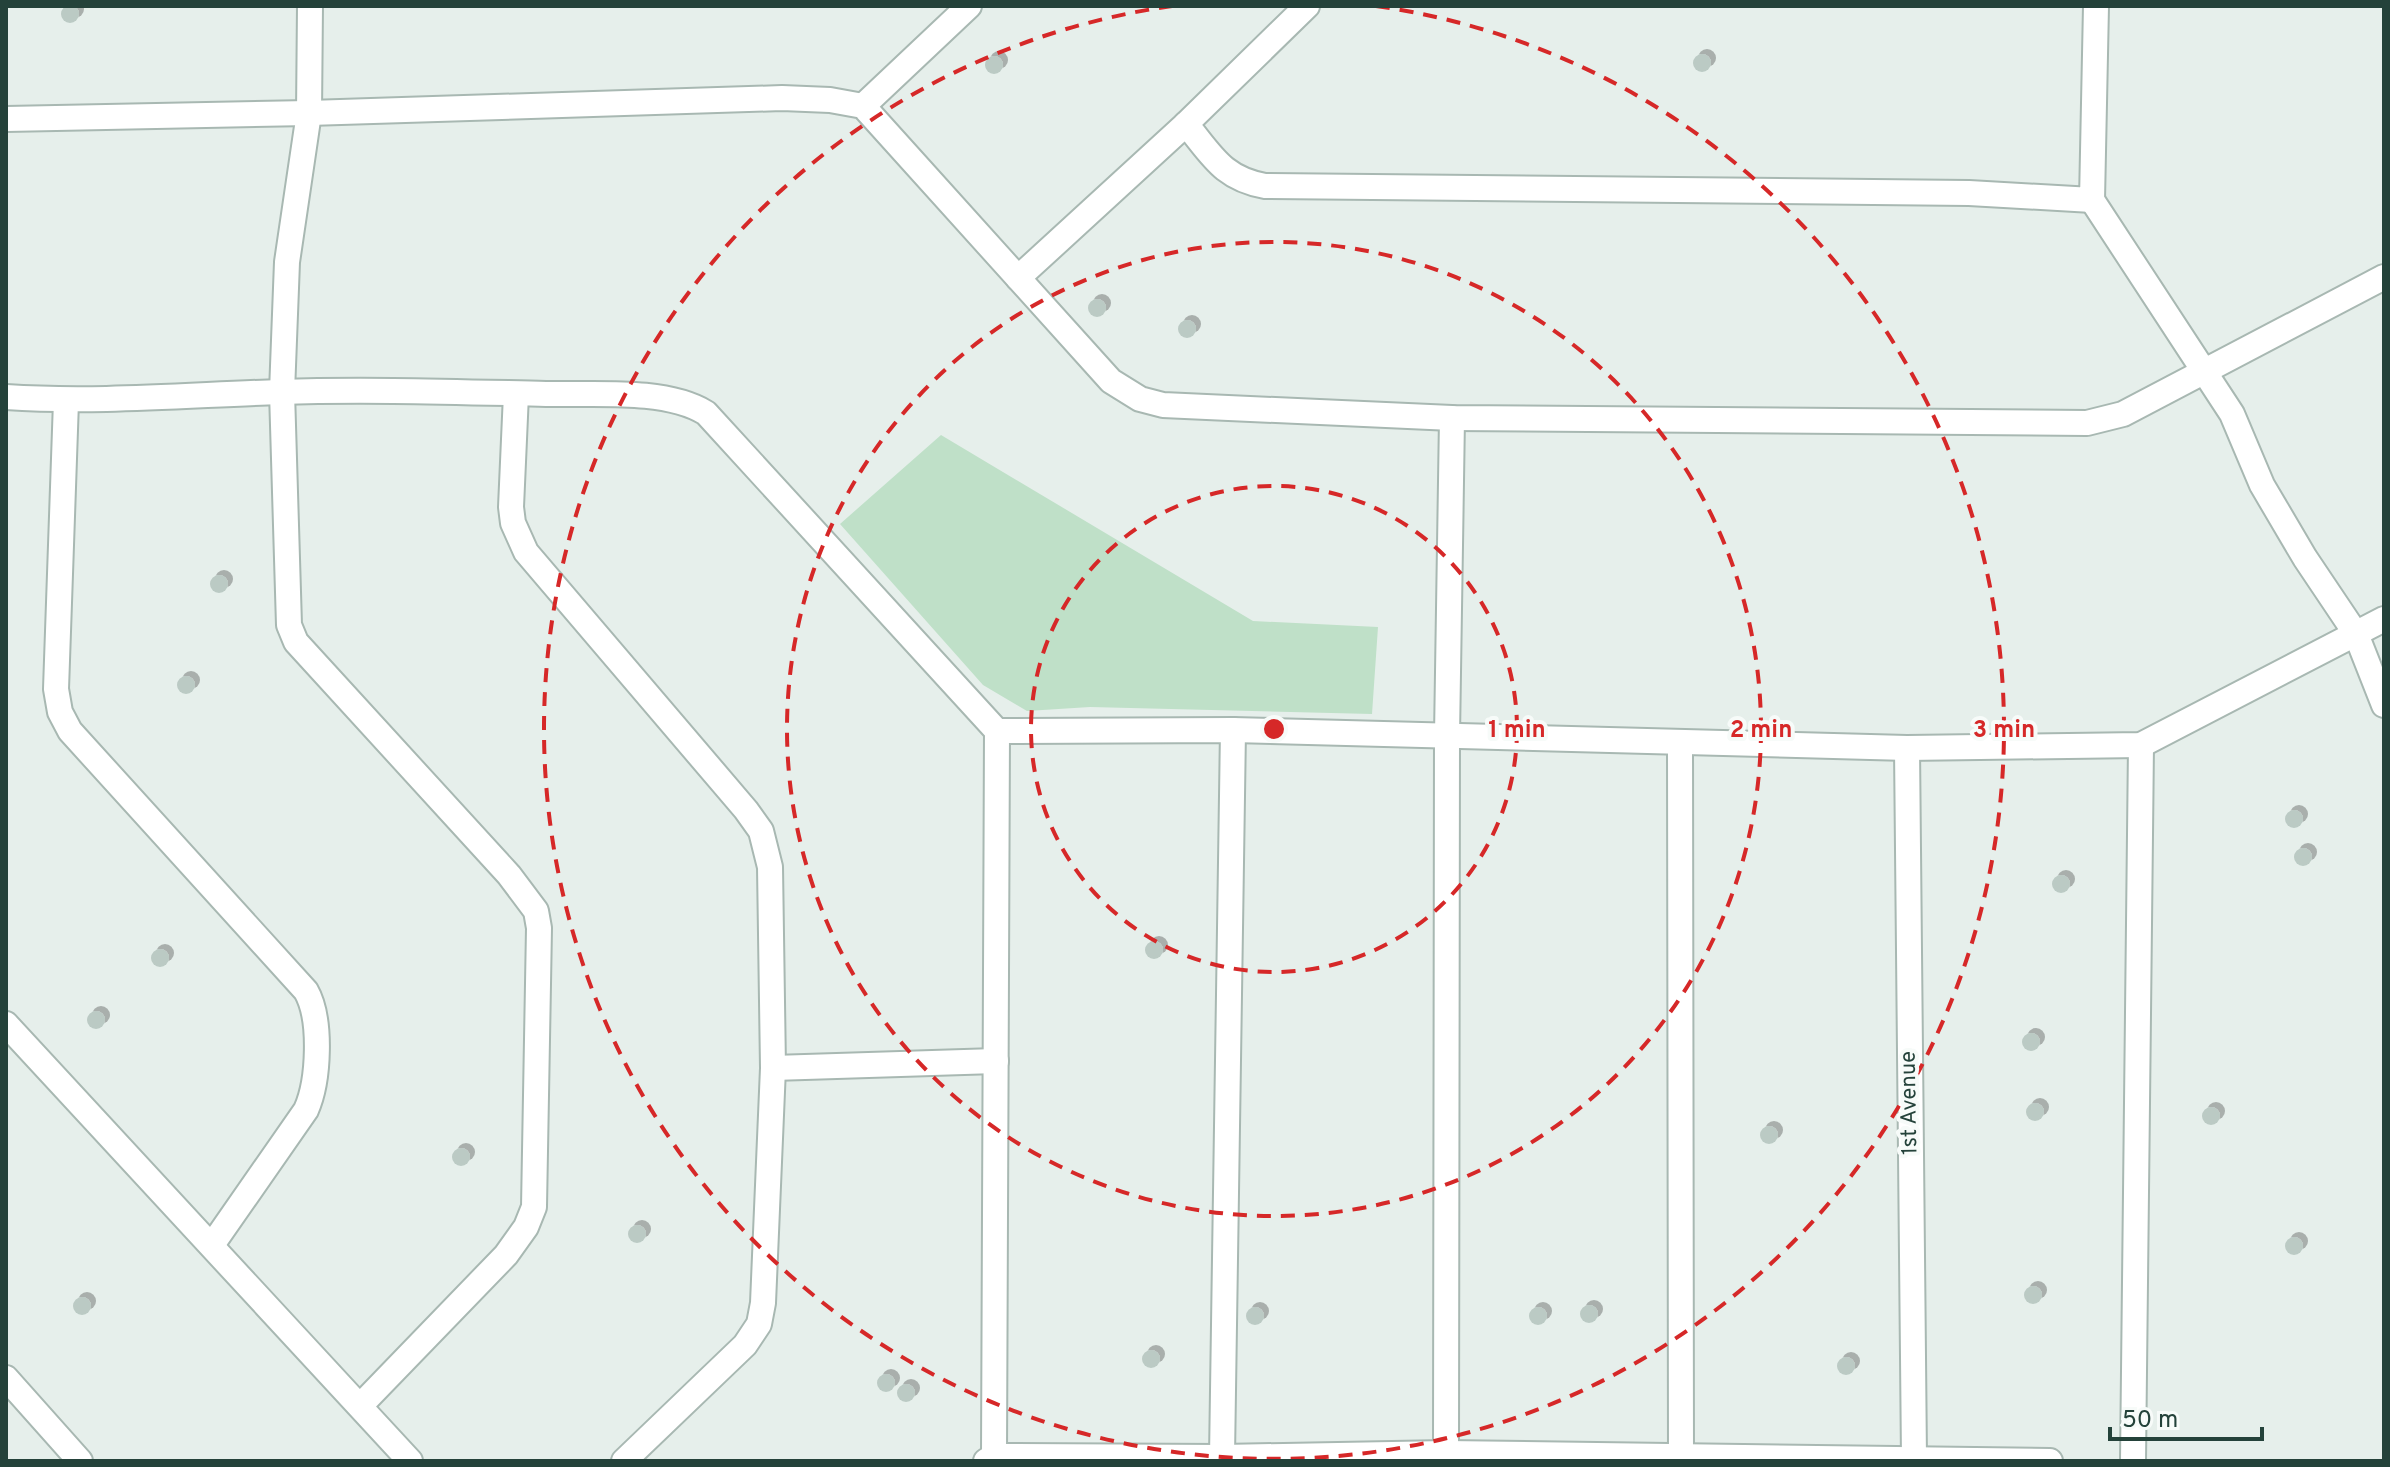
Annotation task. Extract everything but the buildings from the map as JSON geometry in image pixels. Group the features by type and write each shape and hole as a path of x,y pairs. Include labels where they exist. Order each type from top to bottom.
{"street":[{"path":"310,6 309,113 287,262 282,392 286,611 289,625 296,642 509,875 536,911 539,928 534,1207 526,1227 506,1255 360,1406"},
{"path":"863,106 969,6"},
{"path":"1018,278 1186,124 1307,6"},
{"path":"2096,6 2092,200 2202,373 2232,414 2262,485 2356,634 2384,705"},
{"path":"6,119 782,98 830,100 863,106 1111,381 1140,399 1163,405 1452,418 2087,423 2123,414 2384,277"},
{"path":"1186,124 1225,171 1247,183 1265,186 1969,193 2092,200"},
{"path":"6,397 66,401 282,392 664,397 693,405 706,413 997,731 990,1459 1446,1453 1630,1458 1681,1455 2050,1461"},
{"path":"516,394 511,507 513,523 526,552 746,810 761,831 770,867 773,1068 766,1280 759,1324 745,1345 624,1461"},
{"path":"66,401 56,689 60,712 70,731 306,991 316,1015 314,1092 306,1110 212,1245"},
{"path":"1446,1453 1447,736 1452,418"},
{"path":"997,731 1233,730 1907,748 2141,745 2384,619"},
{"path":"1222,1457 1233,730"},
{"path":"1680,742 1681,1455"},
{"path":"2133,1461 2141,745"},
{"name":"1st Avenue","path":"1907,748 1914,1458"},
{"path":"6,1024 410,1461"},
{"path":"773,1068 996,1061"},
{"path":"6,1378 70,1457"}],"green space":[{"path":"941,435 1253,621 1378,627 1372,714 1090,707 1027,711 983,685 840,524"}]}
